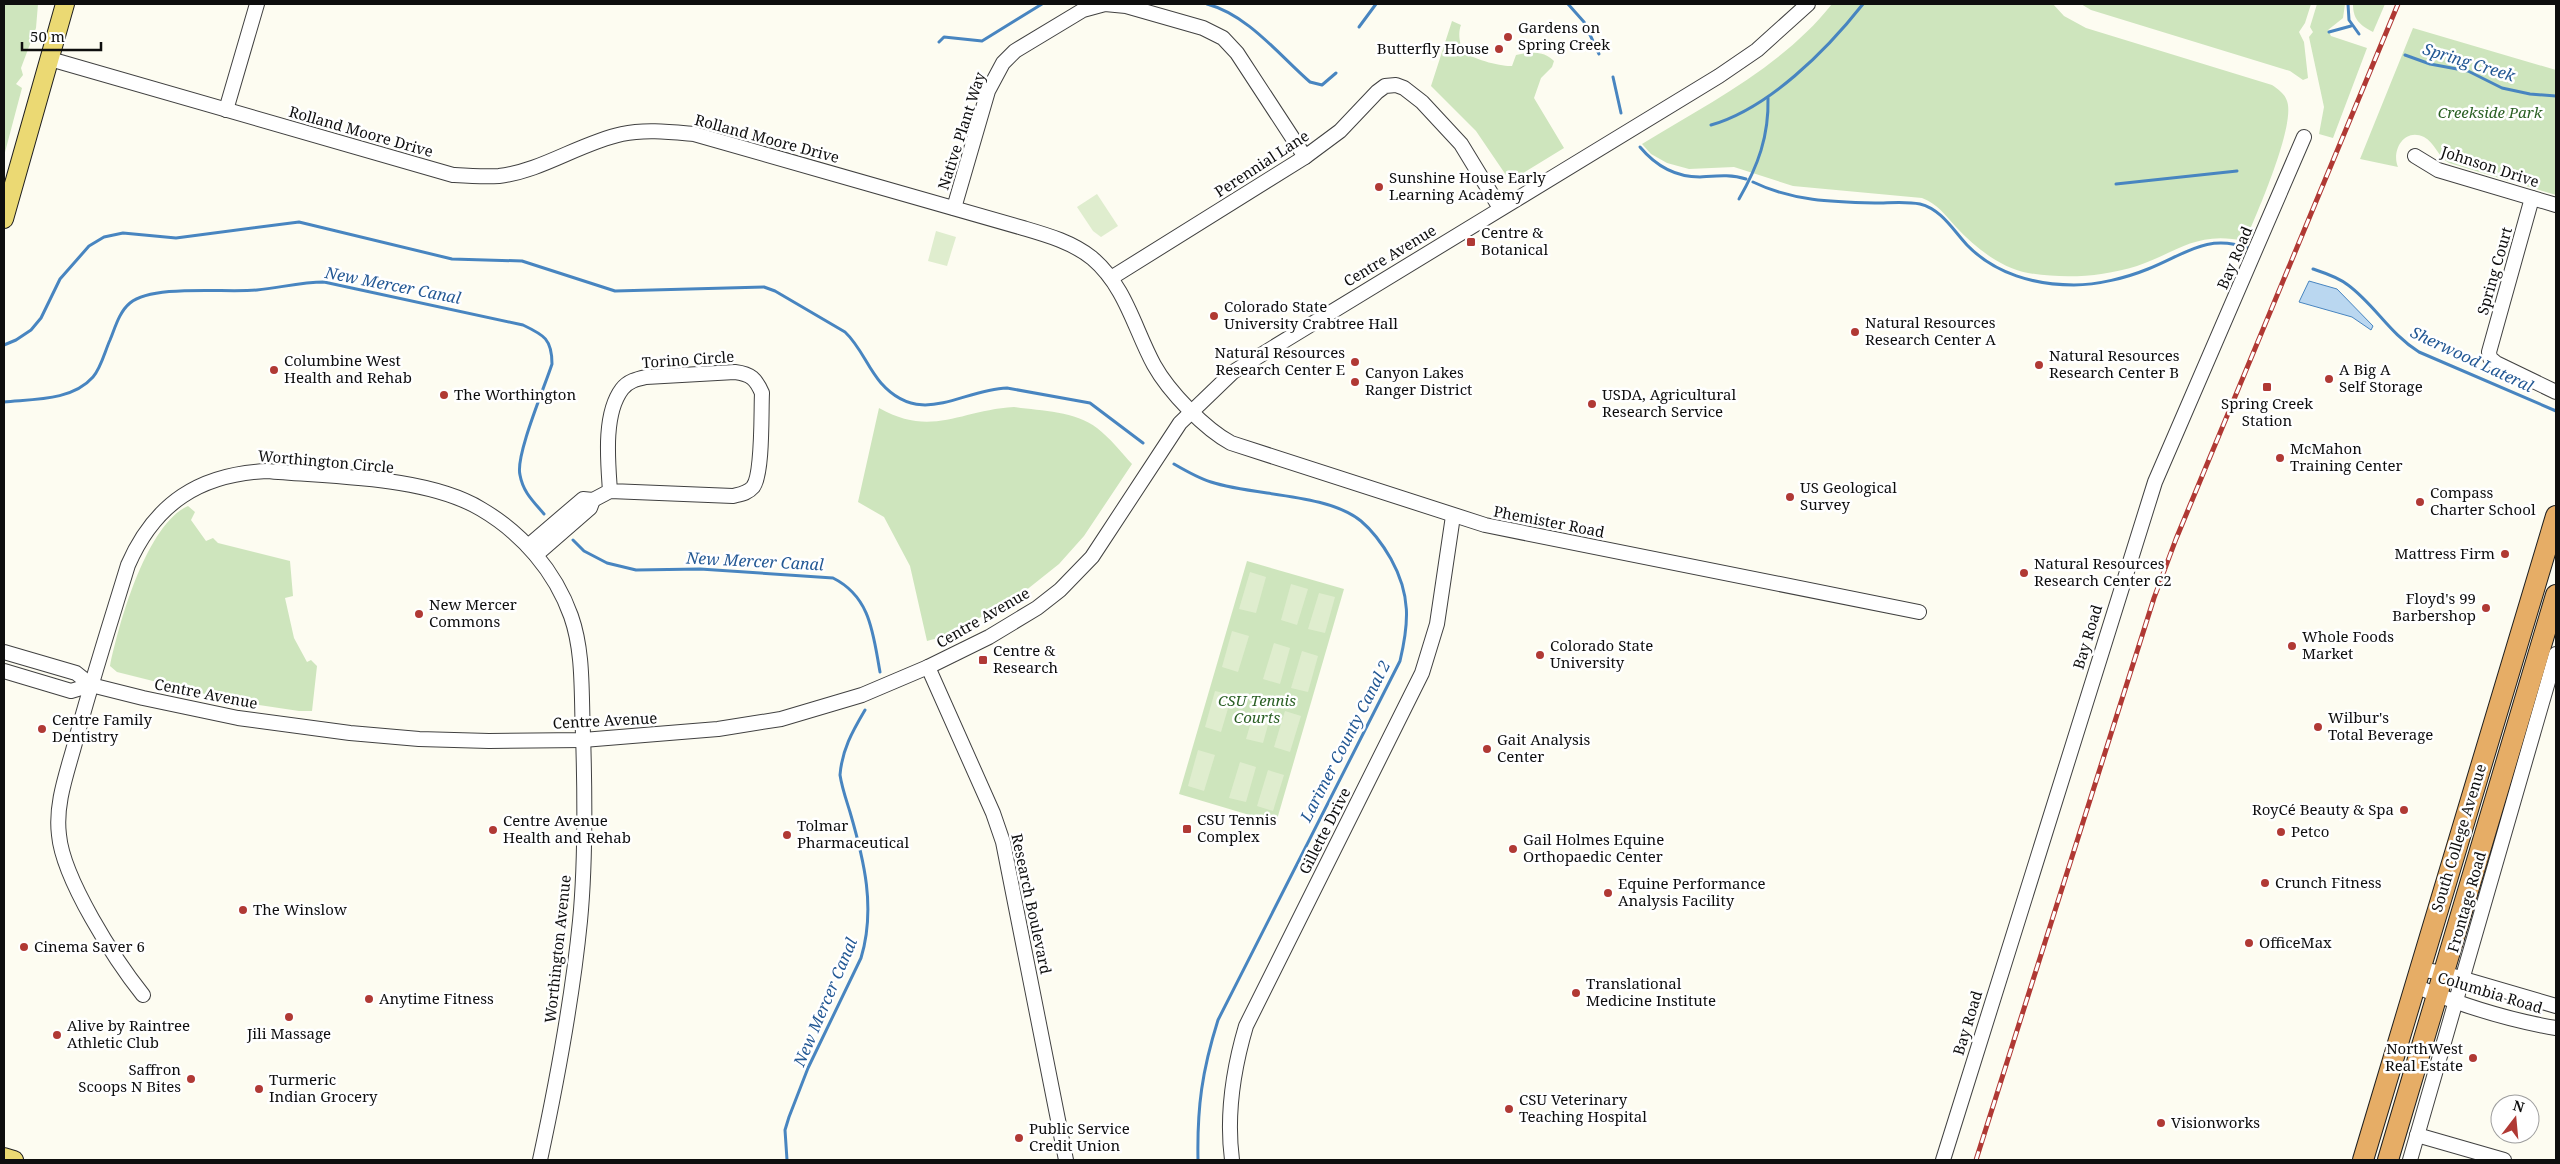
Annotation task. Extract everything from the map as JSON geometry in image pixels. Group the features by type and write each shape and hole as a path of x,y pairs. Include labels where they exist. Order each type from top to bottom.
{"highway":[{"name":"South College Avenue","path":"2364,1160 2556,516"},
{"name":"South College Avenue","path":"2388,1160 2446,999 2544,688 2555,604"}],"main road":[{"path":"4,218 65,4"},
{"path":"4,1157 14,1160"}],"street":[{"path":"226,110 256,4"},
{"name":"Native Plant Way","path":"954,208 988,90 1003,63 1015,51 1083,10 1105,4 1126,6 1195,25 1223,38 1237,53 1305,157"},
{"name":"Centre Avenue","path":"4,652 76,673 91,685 234,718 350,733 463,740 583,740 718,729 780,719 862,695 957,654 1017,621 1060,590 1099,548 1166,441 1192,410 1233,372 1719,76 1757,50 1808,4"},
{"name":"Rolland Moore Drive","path":"50,59 453,174 479,177 501,176 530,168 622,134 662,132 694,134 1063,241 1091,258 1111,278 1127,303 1155,367 1170,388 1192,410"},
{"name":"Perennial Lane","path":"1111,278 1305,157 1340,131 1385,86 1396,85 1404,88 1422,102 1462,144 1500,208"},
{"name":"Bay Road","path":"1943,1160 2155,482 2304,137"},
{"name":"Johnson Drive","path":"2415,156 2438,170 2556,205"},
{"name":"Spring Court","path":"2532,198 2489,352 2490,358 2496,364 2556,392"},
{"name":"Torino Circle","path":"735,372 747,373 757,381 762,393 758,474 752,489 733,496 610,491 607,447 612,415 623,388 633,381 646,377 735,372"},
{"name":"Phemister Road","path":"1192,410 1220,437 1231,443 1403,497 1453,516 1484,525 1919,612"},
{"name":"Worthington Circle","path":"143,995 111,948 71,878 62,854 58,834 60,800 91,685 128,565 136,546 148,528 173,503 195,488 216,479 245,472 267,471 419,486 439,491 472,504 496,518 532,550 555,582 566,602 575,631 580,660 583,740"},
{"path":"532,550 590,508 593,500 610,491"},
{"name":"Gillette Drive","path":"1232,1160 1230,1110 1236,1059 1246,1026 1422,673 1437,624 1453,516"},
{"path":"2507,678 2544,688 2556,654"},
{"name":"Research Boulevard","path":"928,667 993,813 1003,842 1066,1160"},
{"name":"Centre Avenue","path":"4,671 71,691 91,685"},
{"name":"Worthington Avenue","path":"540,1160 567,1024 580,919 584,812 583,740"},
{"name":"Columbia Road","path":"2417,978 2452,976 2556,1006"},
{"name":"Columbia Road","path":"2417,978 2446,999 2523,1022 2556,1028"},
{"path":"2410,1160 2446,999"},
{"path":"2417,1135 2504,1160"}],"green space":[{"path":"4,4 38,4 36,28 21,68 23,75 16,84 22,88 4,156"},
{"path":"1832,4 2053,4 2064,16 2086,28 2272,85 2283,94 2287,101 2286,129 2274,171 2245,241 2214,239 2201,241 2189,244 2137,266 2110,273 2056,276 2028,273 2007,266 1989,256 1928,200 1793,186 1734,167 1689,169 1667,163 1651,154 1642,144 1719,98 1768,65 1813,26"},
{"path":"2081,4 2311,4 2305,23 2299,32 2304,42 2308,78 2303,80 2290,71 2091,10"},
{"path":"2317,4 2345,4 2343,18 2328,30 2331,36 2367,48 2333,138 2319,134 2324,107 2309,37 2313,32 2310,27"},
{"path":"2353,4 2385,4 2373,32 2358,21 2354,14"},
{"path":"1452,21 1461,25 1460,38 1464,51 1479,60 1512,66 1516,55 1541,53 1554,61 1552,67 1541,78 1534,98 1564,148 1510,181 1476,131 1431,86"},
{"name":"Creekside Park","path":"2413,28 2556,70 2556,195 2449,163 2428,140 2417,135 2411,135 2401,142 2396,154 2398,167 2360,159"},
{"path":"1097,194 1118,226 1101,237 1093,231 1077,207"},
{"path":"936,231 956,237 947,266 928,261"},
{"path":"1014,407 1068,415 1088,422 1106,436 1132,464 1084,536 1059,564 1015,599 945,636 927,641 910,566 884,517 858,502 879,408 898,417 931,422"},
{"path":"188,506 195,512 191,520 206,541 213,538 218,543 290,561 293,596 285,598 294,638 307,662 311,660 317,666 312,711 299,711 233,701 117,672 110,666 128,601 147,554 159,533 173,517"},
{"name":"CSU Tennis Courts","path":"1247,561 1344,589 1276,823 1179,794"},
{"path":"1250,572 1266,577 1256,613 1239,609"},
{"path":"1291,584 1308,589 1297,625 1281,620"},
{"path":"1319,593 1335,597 1325,633 1308,629"},
{"path":"1232,631 1249,636 1238,672 1222,667"},
{"path":"1274,643 1290,648 1280,684 1263,679"},
{"path":"1302,651 1318,656 1308,692 1291,688"},
{"path":"1215,691 1232,695 1221,732 1205,727"},
{"path":"1257,702 1273,707 1263,743 1246,739"},
{"path":"1285,711 1301,716 1290,752 1274,747"},
{"path":"1198,750 1215,755 1204,791 1188,786"},
{"path":"1240,762 1256,767 1246,802 1229,798"},
{"path":"1268,770 1284,775 1273,811 1257,806"}],"water":[{"path":"2309,281 2337,289 2373,326 2371,330 2352,317 2299,302"}],"waterway":[{"path":"939,42 944,37 982,41 1042,4"},
{"path":"1207,4 1222,9 1249,26 1310,82 1322,85 1336,73"},
{"path":"1359,27 1376,4"},
{"name":"Sherwood Lateral","path":"1568,4 1584,22 1599,54"},
{"path":"1711,125 1733,117 1775,92 1814,58 1863,4"},
{"name":"Spring Creek","path":"2348,4 2349,20 2359,34"},
{"path":"2329,32 2351,26"},
{"name":"Spring Creek","path":"2405,55 2430,64 2468,71 2502,88 2530,94 2556,96"},
{"name":"Sherwood Lateral","path":"1613,77 1621,113"},
{"path":"1739,199 1752,175 1761,150 1767,125 1768,98"},
{"name":"Sherwood Lateral","path":"1640,147 1666,169 1682,175 1700,177 1729,176 1746,179"},
{"path":"2116,184 2237,171"},
{"name":"Sherwood Lateral","path":"1753,182 1782,193 1812,199 1859,203 1920,204 1940,215 1967,245 1990,263 2016,276 2045,283 2083,285 2121,278 2208,244 2233,244 2247,248"},
{"name":"Larimer County Canal 2","path":"4,345 31,330 41,318 60,279 89,246 104,237 123,233 176,238 299,222 452,259 522,261 615,291 764,287 775,291 845,332 881,383 896,396 911,403 926,405 941,403 990,390 1007,388 1090,403 1143,443"},
{"name":"Sherwood Lateral","path":"2313,269 2336,277 2348,285 2366,301 2390,328 2419,352 2556,411"},
{"name":"New Mercer Canal","path":"4,402 63,395 84,385 93,377 98,369 123,311 130,303 141,297 172,291 243,291 324,282 523,325 545,339 552,356 552,364 526,437 520,466 523,486 544,514"},
{"name":"Larimer County Canal 2","path":"1174,464 1211,482 1228,487 1310,500 1347,512 1361,521 1370,530 1388,554 1402,585 1406,609 1405,634 1400,661 1218,1020 1204,1073 1198,1123 1198,1160"},
{"name":"New Mercer Canal","path":"573,540 584,551 607,563 636,570 700,569 833,578 846,586 863,606 872,631 880,672"},
{"name":"New Mercer Canal","path":"787,1160 785,1130 789,1117 808,1068 861,958 865,939 868,921 868,902 864,866 840,775 848,741 865,710"}],"railway":[{"path":"1976,1160 2154,598 2176,539 2398,4"}],"place":[{"name":"Gardens on Spring Creek","path":"1508,37"},
{"name":"Butterfly House","path":"1499,49"},
{"name":"Sunshine House Early Learning Academy","path":"1379,187"},
{"name":"Centre & Botanical","path":"1471,242"},
{"name":"Colorado State University Crabtree Hall","path":"1214,316"},
{"name":"Natural Resources Research Center A","path":"1855,332"},
{"name":"Natural Resources Research Center E","path":"1355,362"},
{"name":"Natural Resources Research Center B","path":"2039,365"},
{"name":"Columbine West Health and Rehab","path":"274,370"},
{"name":"A Big A Self Storage","path":"2329,379"},
{"name":"Canyon Lakes Ranger District","path":"1355,382"},
{"name":"Spring Creek Station","path":"2267,387"},
{"name":"The Worthington","path":"444,395"},
{"name":"USDA, Agricultural Research Service","path":"1592,404"},
{"name":"McMahon Training Center","path":"2280,458"},
{"name":"US Geological Survey","path":"1790,497"},
{"name":"Compass Charter School","path":"2420,502"},
{"name":"Mattress Firm","path":"2505,554"},
{"name":"Natural Resources Research Center C2","path":"2024,573"},
{"name":"Floyd's 99 Barbershop","path":"2486,608"},
{"name":"New Mercer Commons","path":"419,614"},
{"name":"Whole Foods Market","path":"2292,646"},
{"name":"Colorado State University","path":"1540,655"},
{"name":"Centre & Research","path":"983,660"},
{"name":"Wilbur's Total Beverage","path":"2318,727"},
{"name":"Centre Family Dentistry","path":"42,729"},
{"name":"Gait Analysis Center","path":"1487,749"},
{"name":"RoyCé Beauty & Spa","path":"2404,810"},
{"name":"CSU Tennis Complex","path":"1187,829"},
{"name":"Centre Avenue Health and Rehab","path":"493,830"},
{"name":"Petco","path":"2281,832"},
{"name":"Tolmar Pharmaceutical","path":"787,835"},
{"name":"Gail Holmes Equine Orthopaedic Center","path":"1513,849"},
{"name":"Crunch Fitness","path":"2265,883"},
{"name":"Equine Performance Analysis Facility","path":"1608,893"},
{"name":"The Winslow","path":"243,910"},
{"name":"OfficeMax","path":"2249,943"},
{"name":"Cinema Saver 6","path":"24,947"},
{"name":"Translational Medicine Institute","path":"1576,993"},
{"name":"Anytime Fitness","path":"369,999"},
{"name":"Jili Massage","path":"289,1017"},
{"name":"Alive by Raintree Athletic Club","path":"57,1035"},
{"name":"NorthWest Real Estate","path":"2473,1058"},
{"name":"Saffron Scoops N Bites","path":"191,1079"},
{"name":"Turmeric Indian Grocery","path":"259,1089"},
{"name":"CSU Veterinary Teaching Hospital","path":"1509,1109"},
{"name":"Visionworks","path":"2161,1123"},
{"name":"Public Service Credit Union","path":"1019,1138"}]}
